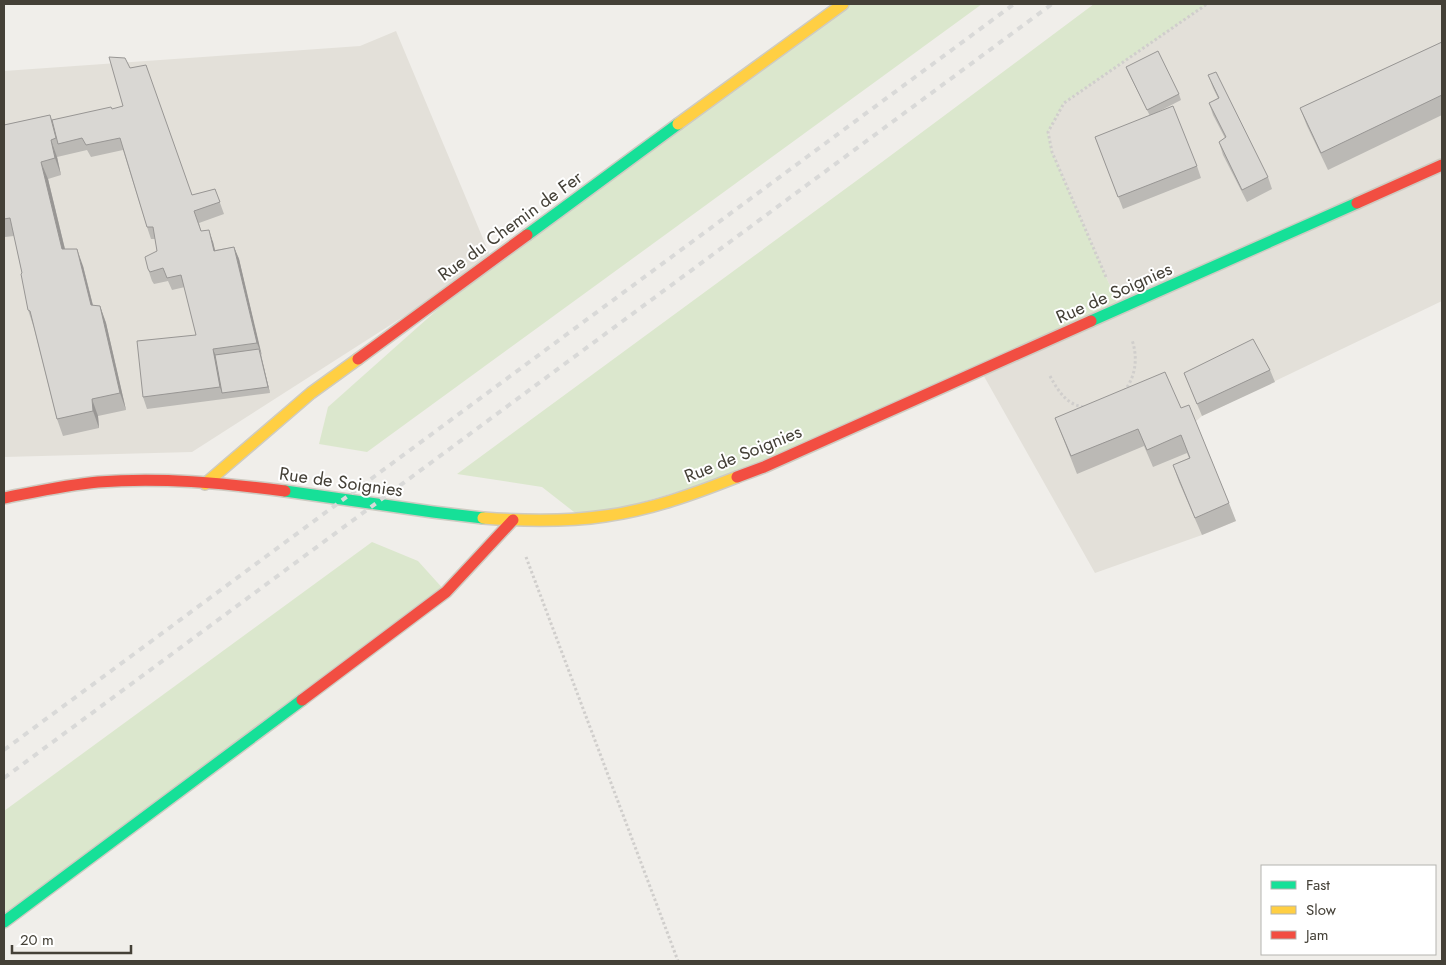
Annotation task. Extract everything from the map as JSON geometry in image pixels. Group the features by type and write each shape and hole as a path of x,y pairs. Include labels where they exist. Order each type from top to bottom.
{"street":[{"name":"Rue du Chemin de Fer","path":"205,484 311,393 843,4"},
{"name":"Rue de Soignies","path":"4,498 73,485 140,481 285,491 453,516 513,520 583,519 620,513 666,502 764,467 1442,165"},
{"path":"4,922 446,592 513,520"}],"path":[{"path":"1120,396 1130,384 1136,364 1134,344 1052,152 1048,132 1064,103 1207,4"},
{"path":"1034,348 1061,395 1077,406 1090,408"},
{"path":"513,520 678,961"}],"shaded area":[{"path":"1206,4 1442,4 1442,301 1202,416 1195,422 1236,521 1095,573 981,371 1120,309 1052,152 1048,132 1064,103"},
{"path":"396,31 492,260 192,452 4,457 4,71 360,46"}],"green space":[{"path":"843,4 982,4 367,452 319,444 328,407 492,261"},
{"path":"1094,4 1207,4 1064,103 1048,132 1052,152 1120,309 764,467 583,519 542,487 457,474 882,162"},
{"path":"372,542 418,561 446,592 4,914 4,811"}],"building":[{"path":"1442,42 1442,95 1321,153 1300,108"},
{"path":"1158,51 1179,94 1147,110 1126,67"},
{"path":"109,57 125,58 130,68 146,65 192,195 215,189 220,202 194,211 201,231 209,230 214,251 234,247 257,343 213,349 220,387 143,397 137,341 196,335 181,275 167,278 163,268 150,272 148,269 145,257 157,251 153,227 147,227 120,138 86,145 82,138 58,144 52,120 123,106"},
{"path":"1216,72 1268,177 1242,190 1219,142 1226,137 1209,103 1219,98 1208,75"},
{"path":"1173,106 1197,166 1118,197 1095,137"},
{"path":"50,115 56,138 51,140 55,158 41,162 62,249 77,249 91,305 100,306 120,393 92,399 93,411 57,419 30,311 28,310 10,218 4,219 4,125"},
{"path":"1253,339 1270,370 1197,404 1184,373"},
{"path":"259,349 268,387 222,393 215,355"},
{"path":"1165,372 1181,408 1189,405 1229,503 1195,518 1173,465 1190,458 1181,435 1147,450 1138,429 1071,456 1055,418"}],"railway":[{"path":"4,750 1014,4"},
{"path":"4,778 1052,4"}],"traffic: fast":[{"path":"527,235 678,124"},
{"path":"1091,321 1357,203"},
{"path":"285,491 483,518"},
{"path":"4,922 302,700"}],"traffic: slow":[{"path":"678,124 843,4"},
{"path":"205,484 311,393 358,359"},
{"path":"483,518 560,520 622,513 672,501 737,477"}],"traffic: jam":[{"path":"1357,203 1442,165"},
{"path":"358,359 527,235"},
{"path":"737,477 764,467 1091,321"},
{"path":"4,498 74,485 145,480 192,482 285,491"},
{"path":"302,700 446,592 513,520"}]}
